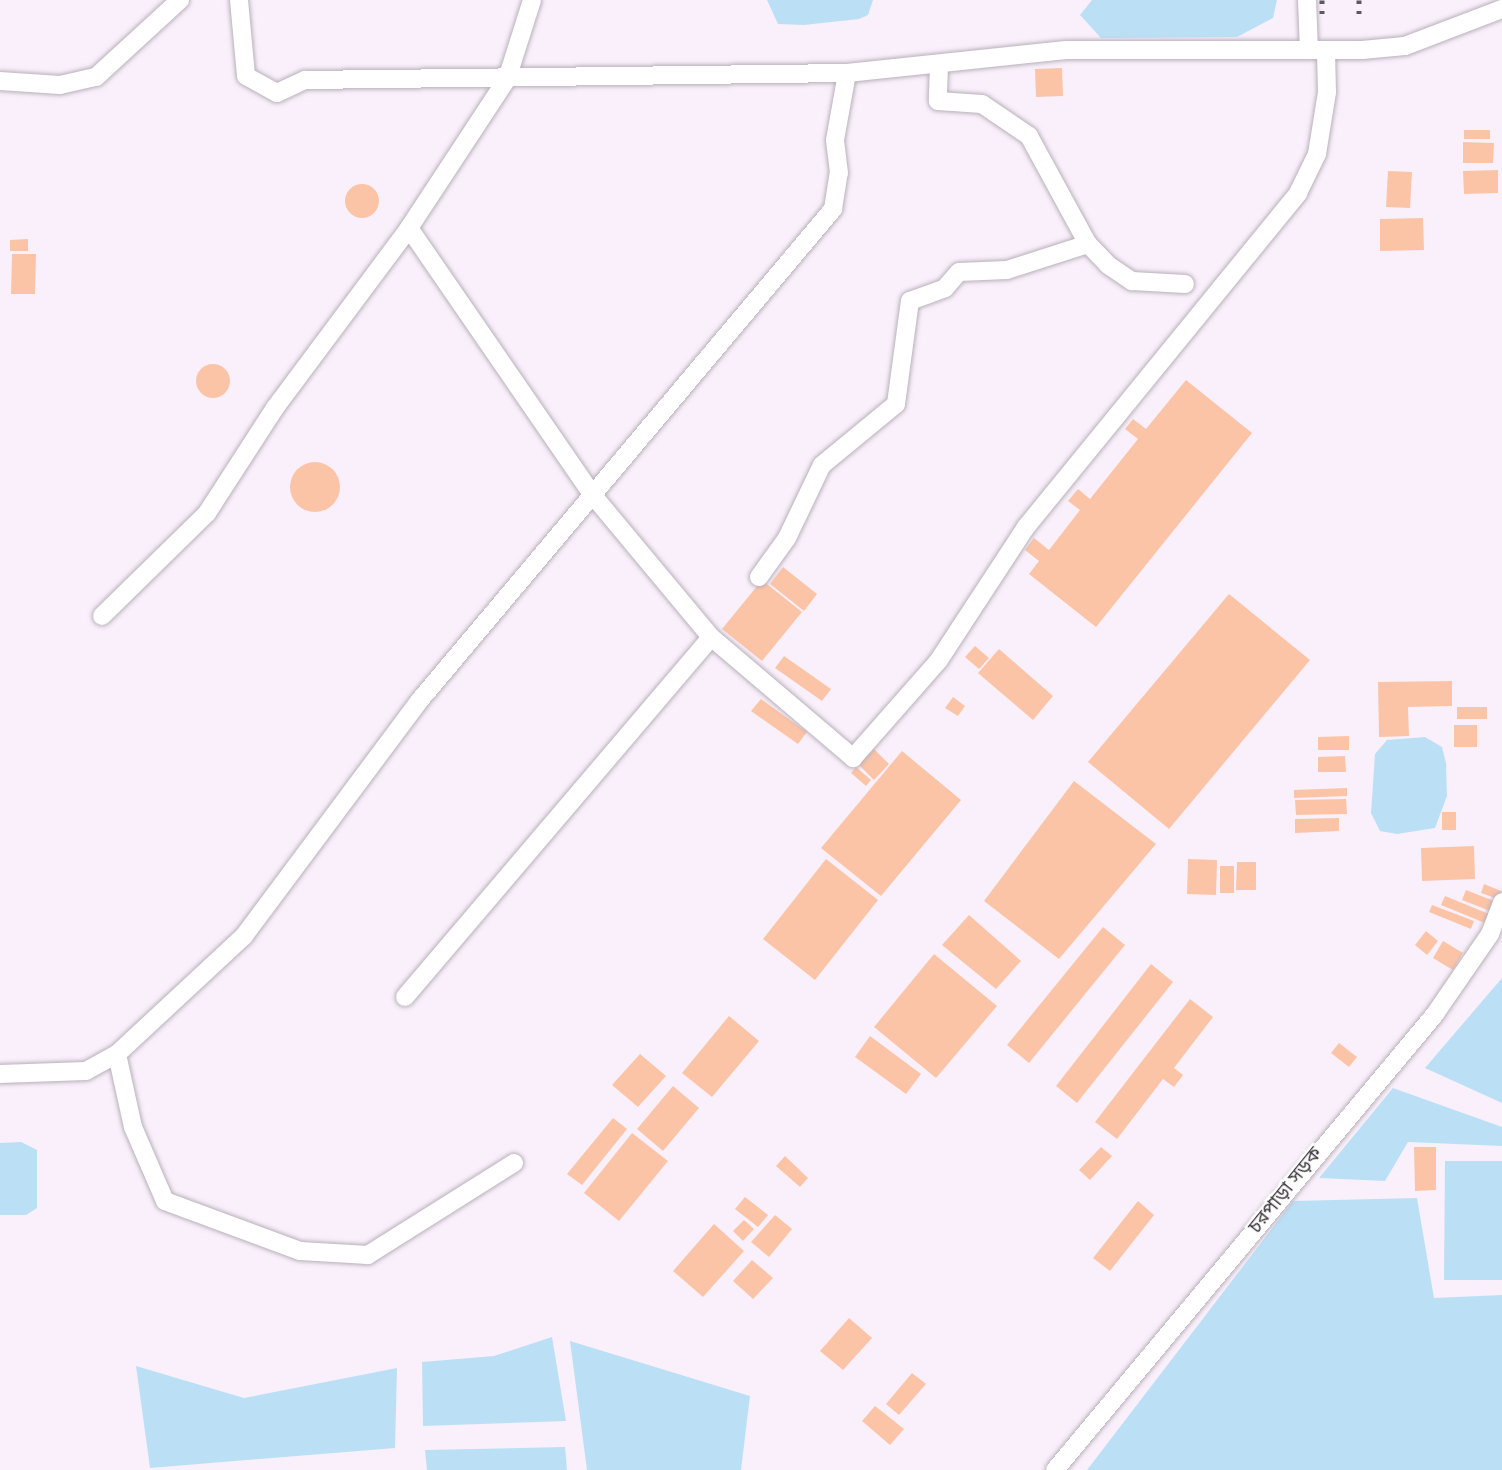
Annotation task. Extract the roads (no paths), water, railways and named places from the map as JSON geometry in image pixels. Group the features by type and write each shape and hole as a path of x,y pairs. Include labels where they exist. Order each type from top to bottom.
{"street":[{"path":"0,81 60,85 96,77 180,0"},
{"path":"239,0 246,76 277,93 305,80 847,73 1066,50 1317,50 1405,46 1502,9"},
{"path":"102,616 207,513 275,408 409,228 507,79 532,0"},
{"path":"409,228 591,493 711,637 853,758 939,660 1026,527 1298,193 1317,154 1327,92 1307,0"},
{"path":"939,65 938,102 982,104 1029,136 1088,244 1132,281 1185,284"},
{"path":"0,1074 86,1071 117,1054 244,936 421,700 591,493 833,209 839,173 835,140 847,73"},
{"path":"759,577 787,538 822,465 896,404 910,301 945,288 959,271 1007,270 1088,244"},
{"path":"405,997 711,637"},
{"name":"চরপাড়া সড়ক","path":"1055,1470 1372,1084 1435,1014 1490,934 1502,902"},
{"path":"117,1054 133,1127 165,1201 300,1251 368,1255 514,1163"}],"water":[{"path":"767,0 873,0 868,15 859,19 804,25 778,24"},
{"path":"1092,0 1277,0 1273,18 1237,37 1101,38 1080,15"},
{"path":"1425,737 1442,747 1446,763 1447,796 1435,828 1397,834 1380,831 1371,813 1375,754 1387,740"},
{"path":"1502,978 1502,1103 1425,1068"},
{"path":"1393,1088 1502,1127 1502,1146 1408,1142 1385,1181 1319,1178"},
{"path":"21,1142 37,1150 37,1208 26,1215 0,1215 0,1143"},
{"path":"1445,1161 1502,1161 1502,1280 1444,1280"},
{"path":"1417,1198 1434,1298 1502,1295 1502,1470 1087,1470 1293,1201"},
{"path":"552,1337 566,1421 423,1426 422,1362 494,1356"},
{"path":"570,1341 750,1396 741,1470 587,1470"},
{"path":"136,1366 244,1398 397,1368 395,1448 150,1468"},
{"path":"565,1447 567,1470 427,1470 425,1450"}],"railway":[{"path":"1322,0 1322,16"},
{"path":"1359,0 1359,18"}]}
